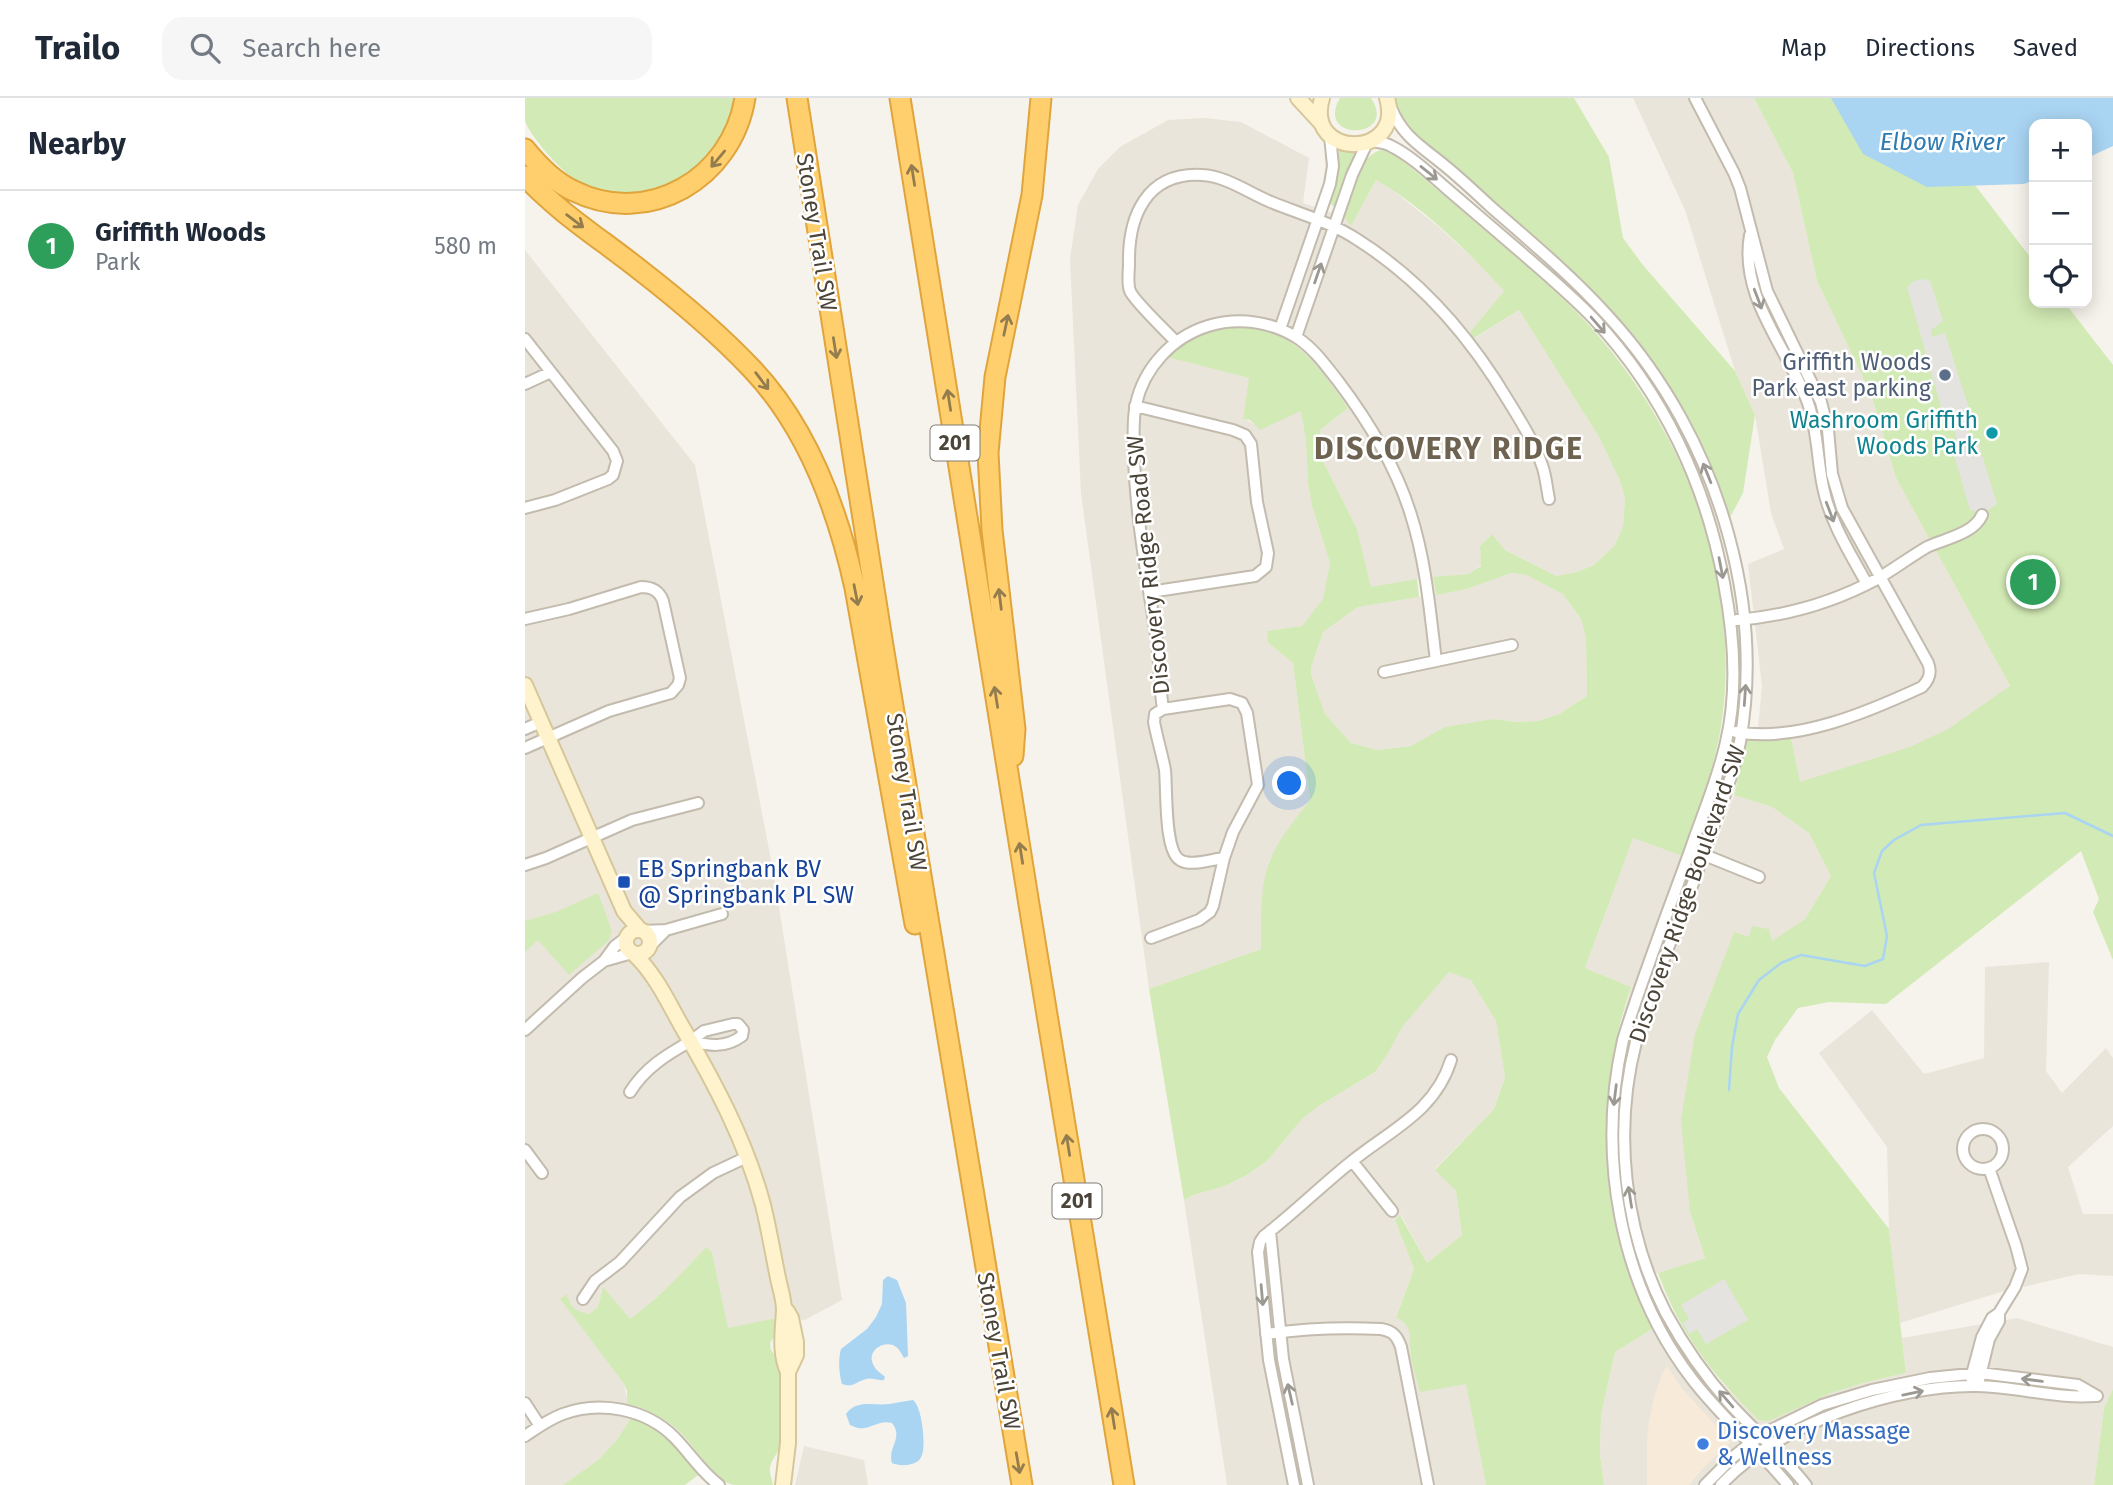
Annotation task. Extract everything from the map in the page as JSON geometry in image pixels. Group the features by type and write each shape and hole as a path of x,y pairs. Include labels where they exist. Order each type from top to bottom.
{"highway":[{"path":"525,149 557,181 573,191 606,201 639,203 670,195 712,167 729,145 743,112 745,98"},
{"name":"Stoney Trail SW","path":"797,98 850,443 1022,1485"},
{"name":"201","path":"900,98 1124,1485"},
{"path":"1010,789 1015,729 992,530 988,453 995,377 1032,195 1039,98"},
{"path":"525,176 560,210 671,294 728,344 753,370 791,421 822,481 846,549 855,588 959,1168 982,1250"}],"street":[{"path":"1298,98 1327,130 1344,144 1352,145 1369,142 1380,134 1387,124 1388,99"},
{"path":"1287,333 1333,166 1327,130 1319,109 1322,98"},
{"path":"1695,98 1734,173 1745,203 1750,233 1767,292 1821,402 1828,430 1832,474 1842,508 1928,663 1930,676 1925,684 1871,709 1820,725 1769,734 1728,731"},
{"name":"Discovery Ridge Boulevard SW","path":"1388,99 1406,135 1446,167 1585,292 1621,330 1656,377 1691,437 1716,496 1733,556 1744,620 1746,671 1741,733 1729,784 1645,1012 1631,1064 1625,1102 1626,1171 1636,1233 1651,1281 1683,1343 1704,1374 1806,1485"},
{"path":"1287,333 1335,226 1352,175 1369,142"},
{"name":"Discovery Ridge Boulevard SW","path":"1369,142 1383,142 1392,146 1436,179 1566,292 1594,320 1652,394 1675,434 1691,468 1718,548 1731,621 1732,691 1728,731 1714,786 1650,961 1618,1061 1613,1109 1613,1172 1620,1220 1634,1268 1672,1350 1721,1414 1788,1485"},
{"path":"1176,342 1132,294 1129,287 1128,250 1132,224 1140,206 1155,190 1178,178 1209,175 1335,226 1359,240 1410,279 1471,344 1494,376 1537,451 1544,470 1549,499"},
{"path":"1750,233 1747,254 1752,283 1809,404 1817,431 1819,470 1826,501 1839,533 1867,584"},
{"name":"Discovery Ridge Road SW","path":"1224,858 1186,862 1179,859 1173,849 1165,772 1154,722 1155,715 1163,709 1159,655 1135,485 1135,406 1139,392 1159,358 1176,342 1197,330 1232,321 1260,323 1287,333"},
{"path":"1287,333 1320,358 1365,418 1394,470 1419,542 1436,661"},
{"path":"525,339 613,451 617,461 617,467 608,479 555,500 525,508"},
{"path":"525,384 551,372"},
{"path":"1135,406 1245,435 1251,444 1258,511 1269,557 1266,567 1255,576 1150,592"},
{"path":"1731,621 1798,611 1846,594 1880,577 1929,546 1975,526 1982,515"},
{"path":"525,619 641,587 650,587 657,591 663,601 680,678 671,693 608,711 525,748"},
{"path":"1384,672 1512,645"},
{"path":"525,685 624,911 635,933 650,940 655,979"},
{"path":"1151,938 1199,920 1210,912 1233,832 1258,785 1246,709 1239,701 1230,699 1163,709"},
{"path":"525,729 541,722"},
{"path":"525,864 546,858 652,814 698,803"},
{"path":"1690,849 1759,877"},
{"path":"525,1030 604,961 615,946 635,933 666,930 722,914"},
{"path":"604,961 643,953 666,930"},
{"path":"635,933 626,945 655,979 691,1041 727,1110 763,1204 784,1307 791,1318 796,1342 796,1354 788,1373 788,1443 783,1485"},
{"path":"1650,961 1662,966"},
{"path":"630,1092 639,1078 653,1065 691,1041"},
{"path":"1294,1485 1266,1334 1258,1252 1261,1239 1352,1161 1409,1120 1425,1105 1440,1087 1451,1060"},
{"path":"1618,1061 1631,1064"},
{"path":"525,1150 542,1174"},
{"path":"583,1299 595,1282 619,1262 680,1197 713,1173 747,1157"},
{"path":"1352,1161 1392,1211"},
{"path":"1973,1387 1982,1337 1992,1318 1999,1313 2015,1287 2022,1269 1989,1168"},
{"path":"1613,1172 1626,1171"},
{"path":"1270,1231 1279,1332 1308,1485"},
{"path":"1266,1334 1338,1327 1381,1329 1395,1335 1401,1347 1428,1485"},
{"path":"1672,1350 1683,1343"},
{"path":"1705,1485 1761,1435 1822,1405 1873,1395 1930,1378 1976,1374 2078,1385 2097,1396 2074,1397 1973,1387 1873,1395 1759,1452 1721,1485"},
{"path":"525,1403 540,1426"},
{"path":"525,1436 560,1415 580,1409 612,1408 634,1413 654,1422 672,1435 699,1467 719,1485"},
{"path":"1285,1437 1299,1434"}],"shaded area":[{"path":"1633,98 1754,98 1793,173 1817,281 1871,394 1896,478 2010,686 1950,735 1801,788 1790,733 1757,739 1762,686 1748,564 1784,549 1771,513 1755,415 1735,371 1685,210"},
{"path":"1205,118 1241,122 1309,158 1303,203 1344,217 1351,226 1376,180 1439,227 1486,270 1504,291 1470,332 1475,338 1519,310 1599,437 1620,481 1625,499 1623,526 1615,545 1594,565 1577,572 1556,576 1505,550 1492,534 1480,546 1481,565 1468,574 1417,579 1371,588 1357,529 1321,457 1320,430 1348,408 1313,363 1292,343 1280,337 1238,328 1222,329 1199,336 1176,349 1168,357 1250,378 1243,418 1256,425 1301,410 1312,506 1330,563 1324,599 1302,626 1267,631 1268,643 1293,663 1310,800 1269,861 1264,888 1261,949 1149,989 1081,494 1070,259 1078,205 1098,169 1120,147 1168,120"},
{"path":"525,250 695,465 773,870 842,1300 805,1320 776,1318 728,1329 712,1252 706,1247 675,1280 630,1319 602,1291 598,1307 589,1314 576,1311 570,1305 567,1295 561,1300 624,1384 631,1418 616,1441 598,1460 563,1485 525,1485"},
{"name":"Griffith Woods Park east parking","path":"1914,281 1930,281 1943,321 1931,330 1932,337 1945,333 1970,412 1963,415 1971,440 1977,439 1997,504 1988,510 1970,510 1952,448 1958,446 1954,428 1947,428 1907,287"},
{"path":"1510,573 1526,575 1563,594 1581,619 1586,639 1587,696 1559,714 1538,721 1494,719 1411,746 1377,750 1351,743 1325,714 1311,674 1323,632 1358,607 1467,589"},
{"path":"1734,795 1772,807 1809,833 1831,876 1805,919 1770,943 1690,1212 1705,1258 1658,1273 1630,1278 1610,1206 1605,1147 1613,1053 1631,987 1585,968 1633,838 1707,868"},
{"path":"2049,962 2046,1071 2062,1093 2106,1048 2113,1058 2113,1126 2068,1167 2083,1214 2113,1214 2113,1276 2079,1274 2001,1292 1900,1323 1889,1229 1887,1147 1819,1053 1872,1010 1924,1074 1984,1058 1985,967"},
{"path":"1450,971 1471,979 1496,1021 1505,1076 1494,1109 1435,1169 1456,1191 1462,1235 1427,1263 1401,1215 1395,1220 1414,1269 1396,1316 1409,1328 1412,1337 1410,1352 1466,1383 1486,1485 1227,1485 1184,1200 1247,1175 1267,1161 1302,1119 1375,1072 1401,1027"},
{"path":"1724,1279 1748,1320 1706,1344 1697,1329 1689,1334 1683,1323 1689,1319 1681,1305"},
{"path":"2017,1318 2113,1347 2113,1389 2104,1408 2094,1485 1604,1485 1600,1454 1601,1415 1615,1352 1652,1329 1687,1337 1719,1380 1758,1420 1768,1421 1831,1393 1906,1373 1902,1338"},
{"path":"1667,1366 1681,1387 1731,1442 1689,1485 1647,1485 1649,1421 1655,1394"},
{"path":"804,1446 864,1460 868,1485 795,1485"}],"green space":[{"path":"525,98 736,98 730,117 711,152 686,176 659,188 614,193 576,181 552,159 525,120"},
{"path":"1340,98 1371,98 1377,112 1374,122 1367,128 1346,128 1338,122 1335,112"},
{"path":"1394,98 1574,98 1609,157 1623,238 1642,264 1735,371 1755,415 1743,493 1728,521 1707,460 1679,404 1644,350 1603,301 1573,272 1416,134 1403,118"},
{"path":"1754,98 1908,98 2029,255 2029,308 2069,308 2113,365 2113,960 2093,912 2099,899 2081,851 1886,1004 1829,1002 1798,1008 1775,1040 1767,1057 1779,1088 1889,1229 1906,1373 1831,1393 1769,1421 1758,1420 1699,1352 1677,1316 1658,1273 1705,1258 1690,1212 1681,1120 1695,1034 1734,932 1749,937 1752,926 1769,929 1772,941 1805,919 1831,876 1809,833 1772,807 1734,795 1747,740 1790,733 1800,782 1910,747 1948,729 2010,686 1896,478 1871,394 1817,281 1793,173"},
{"path":"1339,146 1357,150 1334,207 1330,203 1339,171"},
{"path":"1381,150 1393,153 1550,287 1595,332 1627,373 1656,417 1680,463 1700,512 1714,563 1723,615 1726,667 1719,737 1706,788 1682,856 1633,838 1585,968 1631,987 1618,1031 1610,1074 1606,1161 1620,1246 1652,1329 1615,1352 1601,1415 1600,1454 1604,1485 1486,1485 1466,1384 1420,1392 1411,1357 1409,1330 1396,1317 1414,1269 1395,1220 1400,1215 1427,1263 1462,1235 1456,1191 1435,1170 1494,1109 1505,1077 1496,1021 1471,980 1449,972 1402,1027 1375,1072 1302,1119 1267,1161 1247,1175 1184,1200 1149,989 1261,949 1266,870 1278,844 1310,800 1293,663 1268,643 1267,631 1302,626 1323,599 1330,563 1312,506 1301,411 1260,430 1250,420 1243,419 1249,378 1167,357 1199,336 1217,331 1235,328 1271,333 1304,353 1348,408 1320,430 1321,457 1357,529 1371,587 1417,579 1419,597 1358,607 1323,632 1311,674 1325,714 1351,743 1377,750 1411,746 1445,727 1494,719 1538,721 1559,714 1587,696 1586,639 1581,619 1563,594 1526,575 1511,573 1467,589 1436,595 1433,577 1468,574 1481,566 1480,546 1492,534 1505,550 1556,576 1577,572 1594,565 1615,545 1623,526 1625,499 1620,481 1599,437 1519,310 1474,338 1470,332 1504,291 1444,230 1410,202 1376,180 1351,226 1344,217 1355,178 1365,161"},
{"path":"598,893 612,931 608,941 569,975 538,940 525,952 525,921 556,912"},
{"path":"706,1247 712,1252 728,1328 776,1318 778,1331 770,1343 771,1350 780,1363 781,1441 770,1468 773,1485 734,1485 727,1482 712,1470 674,1427 649,1411 627,1404 624,1384 560,1299 567,1294 574,1308 589,1314 598,1307 603,1287 630,1319 679,1276"},
{"path":"2113,1389 2113,1485 2094,1485 2104,1408"},
{"path":"631,1418 661,1434 698,1475 685,1485 563,1485 598,1460 616,1441"}],"water":[{"name":"Elbow River","path":"1831,98 2113,98 2113,146 2092,156 2092,119 2029,119 2029,182 2024,184 1927,187 1863,154"},
{"path":"888,1276 897,1280 906,1303 908,1356 904,1358 893,1345 880,1346 872,1355 872,1360 875,1368 885,1377 884,1380 868,1379 852,1385 842,1384 839,1367 841,1349 867,1329 876,1317 882,1304 883,1280"},
{"path":"913,1400 921,1418 924,1443 920,1459 909,1465 892,1463 896,1433 892,1423 857,1428 850,1425 846,1414 855,1406"}],"waterway":[{"path":"1729,1090 1738,1014 1759,980 1781,963 1801,955 1865,966 1883,959 1887,936 1874,873 1882,851 1894,840 1921,825 2065,813 2113,836"}],"place":[{"name":"Griffith Woods Park east parking","path":"1945,375"},
{"name":"Washroom Griffith Woods Park","path":"1992,433"},
{"name":"Griffith Woods","path":"2033,582"},
{"name":"EB Springbank BV @ Springbank PL SW","path":"624,882"},
{"name":"Discovery Massage & Wellness","path":"1703,1444"}],"district":[{"name":"DISCOVERY RIDGE","path":"1449,449"}]}
